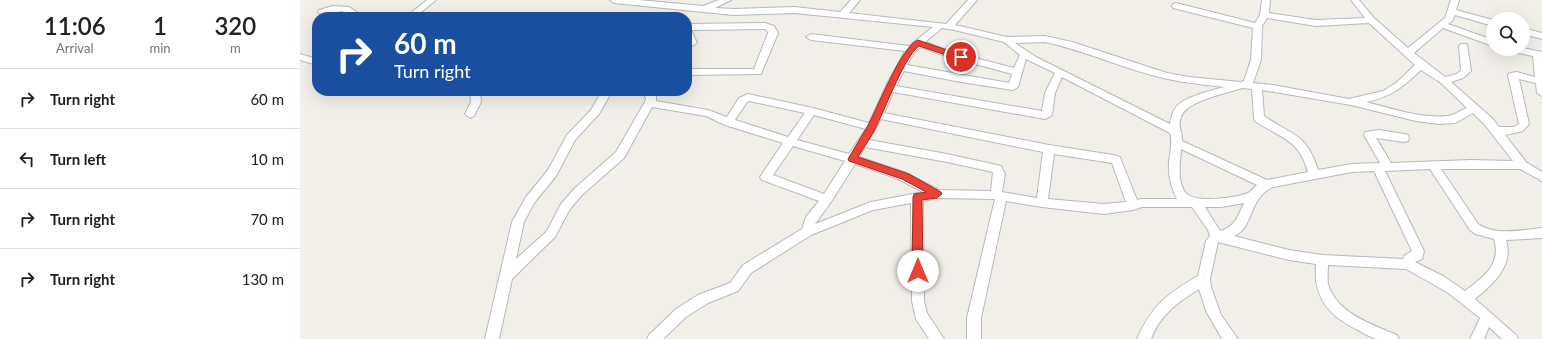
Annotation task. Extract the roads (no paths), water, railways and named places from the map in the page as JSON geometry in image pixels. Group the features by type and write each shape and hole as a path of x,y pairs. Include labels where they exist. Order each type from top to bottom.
{"street":[{"path":"416,12 432,0"},
{"path":"614,0 687,5 701,10 733,12 795,10 944,26 1007,40 1045,39 1090,51 1154,73 1189,80 1225,83 1238,86 1272,88 1349,102 1416,117 1451,120 1460,114 1473,109"},
{"path":"701,10 727,0"},
{"path":"842,15 856,0"},
{"path":"807,232 810,220 827,199 872,127 900,67 915,46 944,26 973,0"},
{"path":"1216,237 1214,229 1209,221 1195,203 1182,197 1176,185 1174,164 1177,143 1174,131 1176,116 1182,107 1202,97 1246,84 1249,81 1256,60 1258,26 1264,16 1266,0"},
{"path":"1355,0 1371,20 1421,65 1444,81 1497,131 1526,167"},
{"path":"1408,53 1443,25 1449,18 1452,12 1452,1"},
{"path":"1176,6 1201,14 1226,18 1258,26"},
{"path":"322,12 339,7 352,12"},
{"path":"1452,12 1486,21"},
{"path":"1264,16 1316,22 1371,20"},
{"path":"1443,25 1486,41"},
{"path":"692,27 765,26 771,28 773,33 758,72 692,72"},
{"path":"1530,33 1542,36"},
{"path":"812,37 915,46 1018,72"},
{"path":"1007,40 1015,48 1026,53 1030,58 1174,131"},
{"path":"1444,81 1460,76 1466,71 1464,46"},
{"path":"900,67 961,80 1011,87 1014,86 1022,59 1026,53"},
{"path":"1530,53 1540,55 1540,81 1542,93"},
{"path":"300,57 312,61"},
{"path":"300,64 312,63"},
{"path":"1349,102 1386,93 1399,85 1421,65"},
{"path":"891,88 951,100 968,101 1045,115 1047,114 1050,93 1060,72"},
{"path":"1497,131 1517,130 1522,128 1524,124 1513,75 1540,81"},
{"path":"1257,87 1259,118 1292,136 1297,141 1309,159 1314,175"},
{"path":"470,114 476,102 475,96"},
{"path":"492,339 518,222 530,200 552,173 571,138 595,112 604,96"},
{"path":"505,277 551,234 565,207 578,192 620,156 650,103 650,96"},
{"path":"729,122 742,101 748,98 811,111 872,127"},
{"path":"650,103 708,113 729,122 906,177 937,194"},
{"path":"811,111 789,141 766,177 827,199"},
{"path":"878,115 1049,149 1116,160 1133,206"},
{"path":"1404,138 1379,134 1369,135 1418,250 1418,255 1409,258 1408,264"},
{"path":"862,143 947,158 997,170 999,174 999,195 974,318 974,339"},
{"path":"1177,143 1265,184"},
{"path":"1042,202 1049,149"},
{"path":"1231,339 1222,330 1206,297 1204,279 1210,245 1216,237 1233,231 1239,225 1251,198 1265,184 1352,168 1471,164 1526,167 1542,175"},
{"path":"1434,166 1476,230 1486,234 1542,233"},
{"path":"654,339 681,313 703,299 734,287 747,269 807,232 871,206 937,194 999,195 1042,202 1104,209 1133,206 1142,203 1221,203 1251,198"},
{"path":"917,197 918,301 921,315 937,339"},
{"path":"1466,299 1489,279 1501,263 1503,247 1499,234"},
{"path":"1216,237 1289,255 1322,260 1408,264 1439,280 1466,299 1487,316 1511,339"},
{"path":"1322,260 1322,284 1325,294 1338,310 1364,326 1392,339"},
{"path":"1144,339 1157,312 1171,299 1204,279"},
{"path":"1477,339 1487,316"}]}
